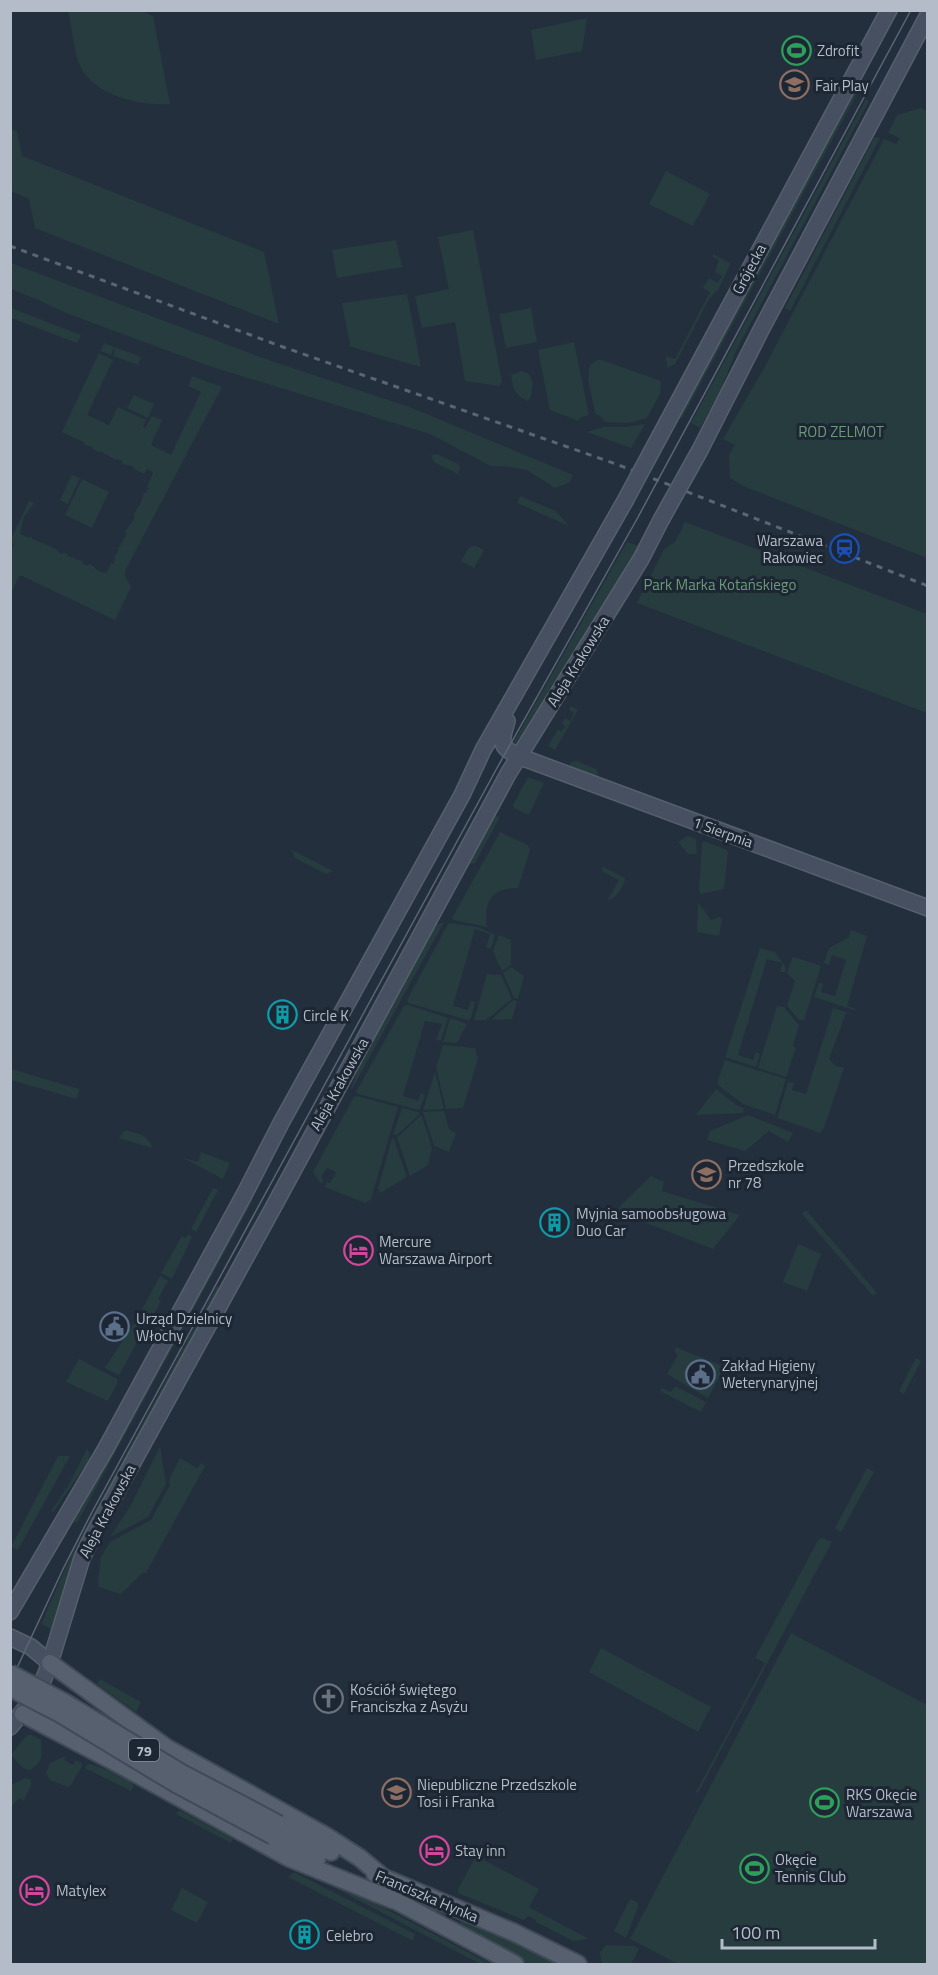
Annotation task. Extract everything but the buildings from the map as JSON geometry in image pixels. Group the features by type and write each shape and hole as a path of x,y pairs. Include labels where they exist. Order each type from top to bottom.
{"main road":[{"name":"Grójecka","path":"610,528 889,10"},
{"name":"Aleja Krakowska","path":"16,1711 38,1693 50,1663 85,1550 518,756 640,560 700,450 927,15"},
{"name":"Aleja Krakowska","path":"10,1612 70,1506 101,1457 281,1123 462,795 483,750 610,528"},
{"path":"515,695 502,740 507,750 518,756"},
{"name":"1 Sierpnia","path":"518,756 927,908"},
{"path":"10,1638 31,1647 167,1748 326,1836 360,1858 385,1879"},
{"name":"79","path":"10,1673 66,1703 276,1830"},
{"name":"79","path":"10,1688 60,1714 176,1784 276,1830"},
{"path":"10,1727 16,1711 289,1858 393,1900"},
{"name":"Franciszka Hynka","path":"276,1830 385,1879 513,1932 578,1965"},
{"name":"Franciszka Hynka","path":"276,1830 393,1900 515,1965"}],"green space":[{"path":"68,11 142,11 153,16 170,104 144,103 116,96 93,82 84,73 78,61"},
{"path":"587,18 582,51 536,60 531,30"},
{"path":"854,92 857,94 682,418 679,417"},
{"path":"866,99 869,101 736,351 720,392 700,428 691,423"},
{"name":"ROD ZELMOT","path":"921,108 928,112 927,558 743,486 730,478 729,455 735,445 723,439 764,368 884,139 896,144 900,138 888,133 897,115"},
{"path":"10,129 17,131 22,156 264,252 279,324 35,228 29,199 11,191"},
{"path":"874,138 880,138 790,311 785,308"},
{"path":"666,171 710,194 693,226 649,204"},
{"path":"473,230 502,382 499,386 465,381 455,322 422,328 415,296 449,289 438,237"},
{"path":"396,240 402,267 337,278 332,250"},
{"path":"713,254 730,265 718,290 709,299 675,364 667,368 665,360 667,356 675,359 710,292 703,288 709,278 718,283 722,276 715,272 719,260 713,257"},
{"path":"11,263 257,356 412,408 573,475 569,483 555,488 527,470 491,466 430,434 209,366 66,313 11,289"},
{"path":"407,294 421,367 348,346 350,345 342,303"},
{"path":"11,308 81,335 77,343 11,318"},
{"path":"531,308 537,342 506,348 499,314"},
{"path":"574,342 589,415 581,417 579,421 550,410 538,350"},
{"path":"104,343 141,357 138,365 113,356 114,348 111,355 101,351"},
{"path":"99,353 113,360 87,415 109,425 118,407 146,420 143,427 145,428 152,416 162,420 151,445 171,455 201,392 188,386 192,376 222,387 125,571 131,587 115,620 20,575 11,593 11,546 14,547 11,539 29,501 34,503 24,517 20,534 29,538 30,536 104,573 107,572 111,563 113,564 114,557 127,534 125,532 135,517 133,516 144,492 146,493 149,488 147,487 153,472 147,469 144,474 62,432"},
{"path":"597,360 661,381 660,394 647,418 628,423 605,422 595,413 588,380 590,365"},
{"path":"521,371 528,373 533,382 528,401 517,394 513,384 511,375"},
{"path":"134,395 154,404 148,418 127,408"},
{"path":"645,424 631,448 587,432 603,427"},
{"path":"437,454 458,464 460,468 458,474 434,462 431,455"},
{"path":"72,475 80,478 68,504 60,500"},
{"path":"82,479 109,492 92,528 65,515"},
{"path":"520,496 556,511 569,526 517,503"},
{"name":"Park Marka Kotańskiego","path":"685,522 927,614 927,713 637,603 664,549 675,542"},
{"path":"627,542 639,546 515,745 512,745"},
{"path":"472,546 484,550 474,568 461,561"},
{"path":"571,706 578,710 555,750 548,746 558,729 561,732 565,726 562,723 565,718 570,721 574,713 569,710"},
{"path":"577,761 596,769 597,778 568,769 571,762"},
{"path":"528,777 544,783 529,815 514,808 513,805"},
{"path":"495,816 500,817 475,863 469,864"},
{"path":"500,832 528,845 530,850 518,888 501,891 491,898 487,910 487,927 453,920 452,918"},
{"path":"688,836 696,839 697,854 688,854 678,842"},
{"path":"704,841 727,850 728,853 724,889 701,894 699,891"},
{"path":"292,850 333,871 326,874 295,858"},
{"path":"602,866 625,878 619,892 607,901 619,880 603,872"},
{"path":"698,902 711,920 719,917 722,919 719,936 697,932"},
{"path":"444,922 351,1089 360,1065 435,925"},
{"path":"450,923 478,927 495,935 491,949 486,947 490,934 475,929 453,1006 468,1010 471,1001 475,1002 471,1018 468,1020 408,1003 407,1000"},
{"path":"851,930 867,936 847,1006 856,1009 854,1010 814,997 819,983 823,984 821,992 835,996 846,960 832,955 829,965 824,963 829,948 849,937"},
{"path":"499,935 511,940 511,965 502,971 493,951"},
{"path":"760,948 775,952 786,968 785,972 780,972 782,963 767,959 738,1055 753,1060 756,1052 760,1054 756,1067 725,1057"},
{"path":"794,957 821,966 804,1020 799,1020 787,1006 795,981 787,973"},
{"path":"511,967 524,976 518,999 514,998 503,973"},
{"path":"487,974 501,975 512,999 486,1020 474,1020"},
{"path":"513,1000 517,1001 512,1019 491,1020"},
{"path":"408,1005 448,1018 441,1041 436,1040 442,1024 425,1021 403,1096 418,1101 421,1093 423,1094 425,1096 419,1110 356,1092 404,1006"},
{"path":"777,1006 784,1007 799,1025 793,1046 796,1048 786,1077 758,1068"},
{"path":"833,1008 854,1015 846,1013 829,1059 836,1066 844,1068 824,1128 820,1133 778,1118 778,1115 788,1082 794,1083 792,1090 806,1094"},
{"path":"450,1018 467,1024 457,1043 443,1042"},
{"path":"443,1045 475,1048 478,1059 463,1108 446,1109 436,1067"},
{"path":"725,1060 786,1079 775,1115 743,1104 718,1085"},
{"path":"11,1069 79,1089 77,1099 11,1080"},
{"path":"435,1072 444,1109 423,1110"},
{"path":"716,1089 736,1105 744,1108 743,1113 696,1115"},
{"path":"354,1097 398,1107 371,1199 365,1203 325,1187 336,1172 327,1168 321,1177 323,1180 321,1184 313,1172"},
{"path":"402,1108 419,1112 419,1115 397,1135 393,1134"},
{"path":"444,1111 449,1129 456,1133 449,1152 434,1146 423,1112"},
{"path":"748,1115 793,1133 788,1142 769,1131 745,1151 707,1140 710,1131"},
{"path":"422,1116 432,1148 428,1165 410,1176 397,1138"},
{"path":"125,1130 145,1137 152,1148 119,1138"},
{"path":"392,1138 407,1177 380,1193 378,1188"},
{"path":"201,1152 230,1163 223,1179 183,1158 198,1162"},
{"path":"651,1176 664,1182 662,1191 740,1215 713,1249 618,1212 621,1205"},
{"path":"213,1188 218,1190 196,1232 191,1229"},
{"path":"251,1199 253,1200 77,1523 74,1522"},
{"path":"806,1210 877,1293 873,1296 802,1214"},
{"path":"188,1234 192,1237 172,1279 161,1273 182,1236 186,1238"},
{"path":"798,1244 821,1254 807,1291 783,1282"},
{"path":"160,1276 168,1281 158,1299 161,1301 153,1316 141,1311"},
{"path":"217,1286 220,1287 77,1549 53,1630 41,1624 73,1551"},
{"path":"134,1323 145,1328 119,1375 105,1368"},
{"path":"675,1347 720,1365 721,1374 708,1398 667,1374 678,1355"},
{"path":"916,1358 921,1361 904,1394 899,1391"},
{"path":"79,1359 117,1379 117,1384 108,1401 66,1382"},
{"path":"675,1386 706,1402 701,1412 660,1391 662,1388 671,1392"},
{"path":"160,1446 166,1484 148,1517 110,1537 131,1505"},
{"path":"87,1449 90,1454 88,1462 53,1512 51,1511 68,1486"},
{"path":"58,1456 70,1456 18,1550 11,1547"},
{"path":"180,1458 197,1468 201,1463 205,1466 146,1573 142,1573 121,1594 99,1587 101,1557 110,1542 151,1520 170,1485 169,1480"},
{"path":"867,1468 874,1472 841,1532 835,1528"},
{"path":"822,1538 832,1542 698,1793 696,1792 765,1663 755,1658 818,1540"},
{"name":"RKS Okęcie Warszawa","path":"791,1633 927,1705 927,1964 678,1964 630,1939"},
{"path":"601,1648 711,1707 698,1732 589,1672"},
{"path":"100,1679 141,1702 136,1712 97,1684"},
{"path":"27,1735 41,1740 40,1761 29,1770 23,1768 11,1755"},
{"path":"66,1756 64,1760 73,1765 76,1760 83,1764 68,1787 50,1780 46,1773 50,1763"},
{"path":"91,1764 120,1775 134,1786 131,1791 85,1768"},
{"path":"25,1778 31,1780 31,1786 23,1801 19,1798 12,1806 11,1785"},
{"path":"178,1811 233,1839 231,1843 176,1814"},
{"path":"476,1856 539,1889 529,1907 589,1939 573,1941 528,1916 524,1920 458,1893"},
{"path":"299,1869 361,1896 491,1964 480,1964"},
{"path":"294,1872 415,1934 413,1941 288,1877"},
{"path":"182,1888 208,1902 197,1923 171,1910"},
{"path":"630,1899 637,1902 638,1907 626,1938 614,1931"},
{"path":"463,1918 564,1964 529,1964 460,1928 459,1925"},
{"path":"606,1945 634,1946 639,1949 631,1964 602,1964 600,1953"}],"tram line":[{"path":"10,1683 91,1514 497,768 637,519 911,10"}],"railway":[{"path":"10,246 283,347 616,464 928,586"}],"place":[{"name":"Zdrofit","path":"796,50"},
{"name":"Fair Play","path":"794,85"},
{"name":"Warszawa Rakowiec","path":"844,549"},
{"name":"Circle K","path":"282,1015"},
{"name":"Przedszkole nr 78","path":"707,1174"},
{"name":"Myjnia samoobsługowa Duo Car","path":"555,1222"},
{"name":"Mercure Warszawa Airport","path":"358,1250"},
{"name":"Urząd Dzielnicy Włochy","path":"115,1327"},
{"name":"Zakład Higieny Weterynaryjnej","path":"701,1374"},
{"name":"Kościół świętego Franciszka z Asyżu","path":"329,1698"},
{"name":"Niepubliczne Przedszkole Tosi i Franka","path":"396,1793"},
{"name":"RKS Okęcie Warszawa","path":"825,1803"},
{"name":"Stay inn","path":"434,1850"},
{"name":"Okęcie Tennis Club","path":"754,1868"},
{"name":"Matylex","path":"35,1890"},
{"name":"Celebro","path":"305,1935"}]}
